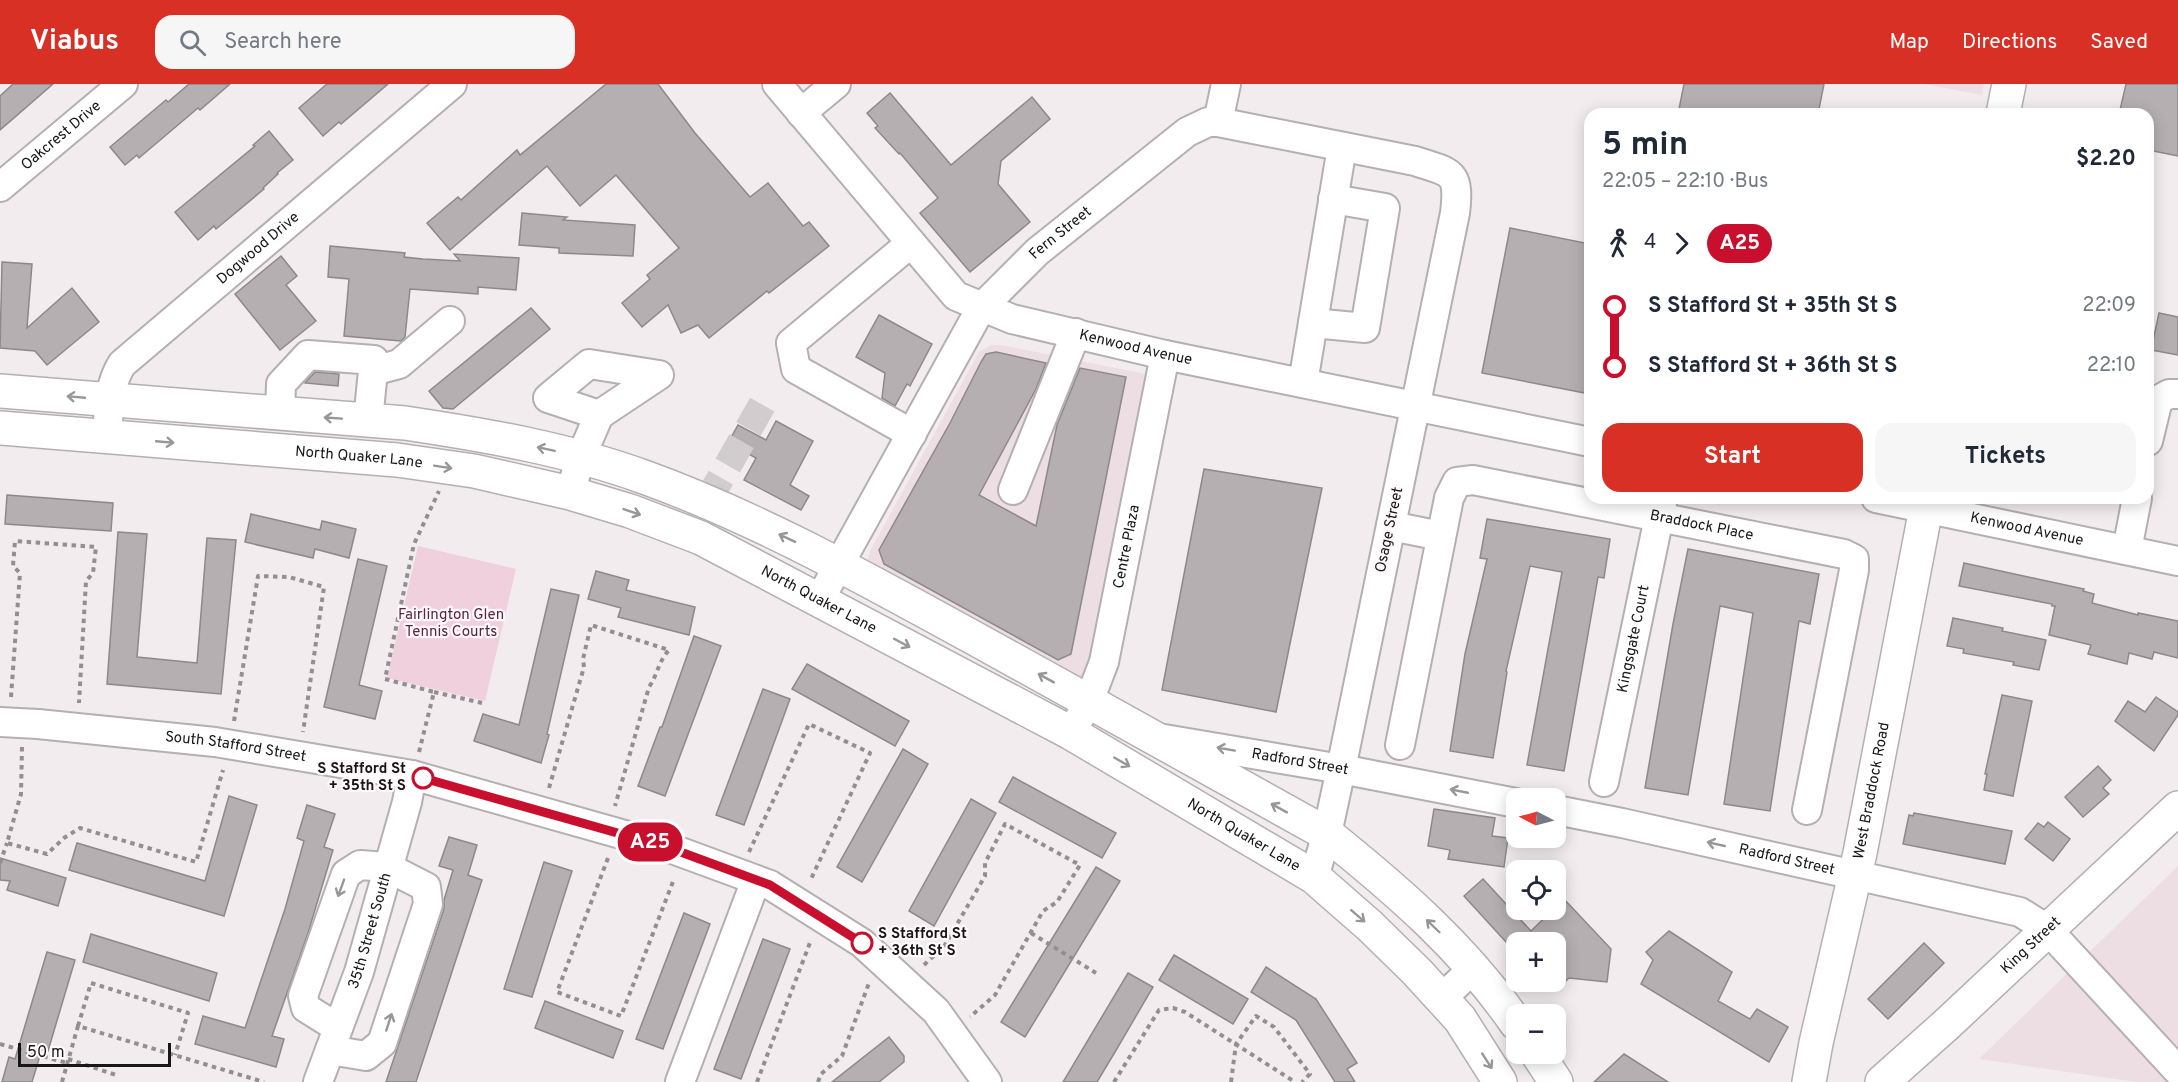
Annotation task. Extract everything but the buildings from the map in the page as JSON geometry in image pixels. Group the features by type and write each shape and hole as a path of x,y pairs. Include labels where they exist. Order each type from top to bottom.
{"main road":[{"path":"2004,108 2009,84"},
{"path":"0,391 405,423 454,430 581,457 642,476 717,505 840,564 1327,834 1418,911 1474,968 1506,1010"},
{"name":"North Quaker Lane","path":"0,428 397,460 474,471 570,493 630,511 702,538 1071,733 1314,877 1370,926 1460,1019 1500,1082"},
{"name":"West Braddock Road","path":"1809,1082 1855,875 1927,504"},
{"name":"King Street","path":"1882,1082 2178,808"},
{"path":"1794,1082 1816,1043"},
{"path":"1544,1064 1554,1081"}],"street":[{"name":"Oakcrest Drive","path":"0,188 123,84"},
{"name":"Dogwood Drive","path":"107,436 115,375 122,364 452,84"},
{"name":"Kenwood Avenue","path":"777,84 956,296 981,308 1012,319 1165,354 1584,441"},
{"path":"801,113 836,84"},
{"path":"1218,122 1226,84"},
{"name":"Fern Street","path":"820,599 981,308 1037,252 1187,132 1208,122 1218,122 1415,161 1445,170 1455,182"},
{"path":"1303,383 1342,147"},
{"name":"Osage Street","path":"1314,877 1327,834 1341,769 1455,213 1458,192 1455,182"},
{"path":"1313,323 1365,328 1375,277 1385,208 1333,200"},
{"path":"911,243 791,343 796,369 912,434"},
{"path":"373,371 399,364 450,321"},
{"path":"1013,490 1076,333"},
{"name":"Centre Plaza","path":"1071,733 1089,701 1104,662 1165,354"},
{"path":"280,414 281,384 308,355 374,360 368,421"},
{"path":"2154,416 2158,400 2169,394 2178,394"},
{"path":"570,493 581,457 599,415"},
{"path":"397,460 405,423"},
{"name":"Braddock Place","path":"1400,745 1441,536 1453,487 1457,482 1473,480 1584,497"},
{"name":"Braddock Place","path":"1634,504 1661,508 1844,554 1854,559 1854,570 1807,810"},
{"name":"Kenwood Avenue","path":"1931,504 2178,561"},
{"path":"2127,550 2136,504"},
{"name":"Kingsgate Court","path":"1604,782 1661,508"},
{"path":"1391,526 1441,536"},
{"name":"South Stafford Street","path":"5,710 38,723 415,766 667,847 756,880 775,888 862,943 936,1011 987,1082"},
{"name":"Radford Street","path":"1153,737 1506,800"},
{"name":"35th Street South","path":"318,1082 359,972 415,766"},
{"name":"Radford Street","path":"1566,812 2020,912 2047,929 2178,1071"},
{"path":"360,865 387,867 426,887 428,904 382,1043 366,1056 334,1039 306,1008 303,996 346,874 360,865"},
{"path":"680,1082 756,880"},
{"path":"1441,999 1474,968"}],"path":[{"path":"440,489 414,544 385,679 482,703"},
{"path":"5,710 20,573 13,566 15,542 96,547 93,573 86,581 79,703"},
{"path":"234,722 258,576 289,577 324,587 303,732"},
{"path":"549,788 584,667 583,659 591,625 669,650 660,660 655,679 649,687 615,806"},
{"path":"415,766 434,692"},
{"path":"748,853 809,724 870,753 811,879"},
{"path":"0,863 21,794 22,747"},
{"path":"7,843 47,854 64,838 80,828 196,862 223,770"},
{"path":"924,965 945,945 985,876 985,863 1005,824 1080,865 1057,902 1043,910 995,995 970,1018"},
{"path":"608,858 557,992 621,1016 674,879"},
{"path":"1031,933 1096,973"},
{"path":"758,1082 811,940"},
{"path":"62,1082 92,983 188,1012 175,1055"},
{"path":"818,1082 821,1074 842,1056 869,983"},
{"path":"1114,1082 1159,1010 1173,1008 1185,1012 1295,1082"},
{"path":"1231,1082 1236,1044 1256,1016 1274,1027 1310,1074 1302,1082"},
{"path":"78,1026 264,1082"},
{"path":"0,1044 116,1075"}],"shaded area":[{"path":"1924,84 1984,84 1982,95"},
{"path":"991,345 1001,345 1155,376 1099,651 1079,684 867,562 870,551 979,352"},
{"path":"2178,866 2178,1082 2136,1082 1979,1059"}],"green space":[{"name":"Fairlington Glen Tennis Courts","path":"418,546 516,569 485,701 387,678"}],"tunnel":[{"path":"707,502 766,398"}],"bus line":[{"name":"A25","path":"423,778 667,847 770,885 862,943"}],"place":[{"name":"S Stafford St + 35th St S","path":"423,778"},
{"name":"S Stafford St + 36th St S","path":"862,943"}]}
